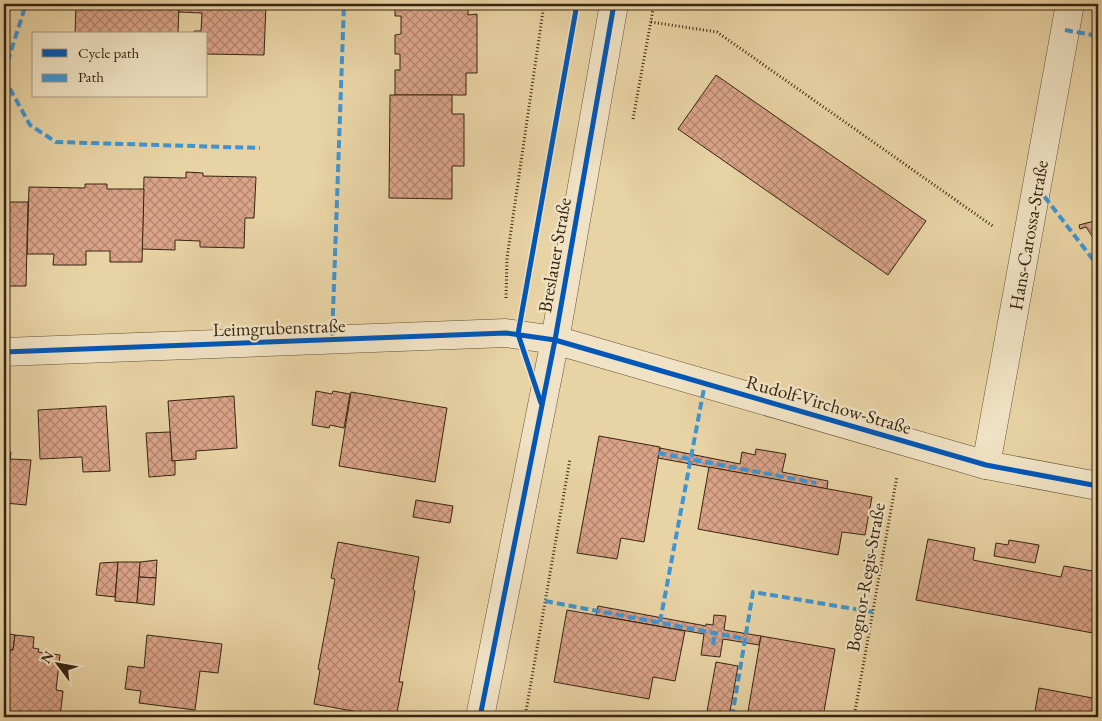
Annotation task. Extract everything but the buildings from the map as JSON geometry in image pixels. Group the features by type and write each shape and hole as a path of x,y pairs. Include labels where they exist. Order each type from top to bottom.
{"street":[{"name":"Breslauer Straße","path":"480,717 555,340 614,4"},
{"name":"Hans-Carossa-Straße","path":"986,465 1070,4"},
{"name":"Leimgrubenstraße","path":"4,352 506,333 555,340"},
{"name":"Rudolf-Virchow-Straße","path":"555,340 986,465 1098,486"}],"path":[{"path":"506,333 506,258 544,4"},
{"path":"651,22 717,32 1025,249"}],"marked path":[{"path":"4,73 26,4"},
{"path":"332,340 344,4"},
{"path":"1065,30 1098,36"},
{"path":"4,78 30,125 56,142 260,148"},
{"path":"1037,187 1098,266"},
{"path":"660,622 705,383"},
{"path":"658,453 816,483"},
{"path":"732,717 753,592 873,612"},
{"path":"545,601 746,639"},
{"path":"713,645 715,633"}],"cycle path":[{"path":"541,403 518,334 577,4"},
{"path":"480,717 555,340 614,4"},
{"path":"4,352 506,333 555,340 986,465 1098,486"}]}
